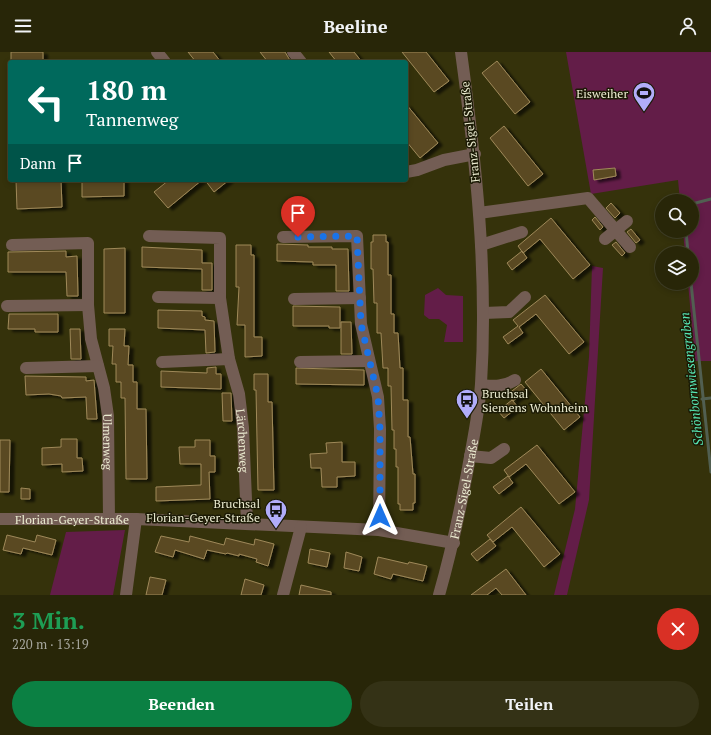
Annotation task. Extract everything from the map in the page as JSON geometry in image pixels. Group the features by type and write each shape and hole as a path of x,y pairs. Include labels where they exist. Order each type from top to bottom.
{"street":[{"path":"156,52 163,60"},
{"path":"293,52 299,60"},
{"name":"Franz-Sigel-Straße","path":"440,595 454,543 470,456 481,385 484,313 475,154 461,52"},
{"path":"408,172 417,170 444,160 475,154"},
{"path":"479,213 588,198 617,229 630,247"},
{"path":"605,239 627,221"},
{"path":"481,245 522,232"},
{"name":"Lärchenweg","path":"149,236 220,238 220,298 229,359 239,394 243,428 247,523"},
{"path":"283,237 357,236 361,324 378,397 380,429 379,530"},
{"name":"Ulmenweg","path":"12,245 88,242 88,305 91,339 104,388 108,416 109,519"},
{"path":"158,297 220,298"},
{"path":"484,313 509,312 525,297"},
{"path":"294,299 360,298"},
{"path":"7,306 88,305"},
{"path":"162,362 229,359"},
{"path":"300,362 370,361"},
{"path":"26,368 98,366"},
{"path":"481,385 500,386 506,385 515,380"},
{"path":"470,456 491,458 504,449"},
{"name":"Florian-Geyer-Straße","path":"0,519 136,519 247,523 379,530 454,543"},
{"path":"126,595 136,519"},
{"path":"282,595 301,527"}],"shaded area":[{"name":"Eisweiher","path":"566,52 711,52 711,361 695,361 689,290 699,290 699,246 684,246 684,238 699,238 699,194 679,194 678,180 591,194"},
{"path":"592,266 603,268 589,500 567,595 554,595 575,509 589,357"},
{"path":"438,288 446,295 463,296 463,342 444,342 447,325 439,319 429,319 424,315 425,295"},
{"path":"125,530 113,595 50,595 66,532"}],"building":[{"path":"11,52 43,52 43,60 11,60"},
{"path":"188,52 213,52 219,60 194,60"},
{"path":"260,52 285,52 290,60 266,60"},
{"path":"329,52 354,52 360,60 335,60"},
{"path":"402,52 426,52 449,81 434,92"},
{"path":"497,61 530,102 515,114 482,73"},
{"path":"408,106 438,143 420,158 408,143"},
{"path":"504,126 543,174 528,186 490,138"},
{"path":"615,168 616,176 594,180 593,170"},
{"path":"16,182 61,182 62,207 17,209"},
{"path":"82,182 124,182 124,196 82,197"},
{"path":"166,182 200,182 168,208 154,192"},
{"path":"206,182 226,182 214,192"},
{"path":"611,203 620,213 615,218 606,208"},
{"path":"595,217 603,227 600,230 592,220"},
{"path":"551,218 590,265 573,279 540,239 523,253 518,246"},
{"path":"631,229 640,240 636,243 627,232"},
{"path":"373,235 386,235 386,242 388,242 388,275 391,275 391,314 394,314 394,333 398,333 400,368 403,368 403,400 408,400 408,437 410,437 413,474 415,474 415,503 413,503 413,510 400,510 400,504 398,504 398,467 396,467 396,449 394,449 394,430 392,430 391,386 388,386 388,368 383,368 381,333 377,333 377,303 374,303 373,269 371,269 371,242 373,242"},
{"path":"616,242 625,253 622,256 612,245"},
{"path":"277,244 348,249 349,291 336,291 336,265 313,265 313,262 277,261"},
{"path":"236,245 251,245 251,255 254,255 254,337 262,337 262,356 245,357 245,325 237,325 239,287 236,287"},
{"path":"142,247 202,250 202,263 212,263 212,290 202,290 202,269 142,267"},
{"path":"125,248 125,313 104,313 104,249"},
{"path":"66,251 66,257 77,256 78,296 67,296 66,272 8,272 8,252"},
{"path":"522,251 527,258 512,270 507,263"},
{"path":"545,295 584,342 569,354 536,314 519,327 523,333 508,344 503,337 518,326 513,320"},
{"path":"293,306 340,307 340,328 329,328 329,326 293,326"},
{"path":"158,310 202,311 202,316 205,317 205,320 214,321 215,352 206,353 205,330 158,328"},
{"path":"9,314 58,314 58,332 35,332 35,329 8,329"},
{"path":"341,322 351,322 352,354 341,354"},
{"path":"70,329 80,329 81,359 71,359"},
{"path":"109,329 125,329 124,346 129,346 128,365 133,365 133,382 137,382 137,409 146,409 147,479 126,479 125,398 121,398 121,382 116,382 116,364 112,364 113,346 109,346"},
{"path":"216,367 216,374 221,374 221,389 161,387 161,371 207,373 207,368"},
{"path":"296,368 364,370 364,385 296,384"},
{"path":"541,369 580,417 564,430 525,382"},
{"path":"254,374 268,374 268,402 272,402 274,490 258,490 256,390 254,390"},
{"path":"25,376 86,377 86,381 94,380 97,419 87,419 86,397 62,398 61,396 49,394 26,395"},
{"path":"521,384 527,391 513,401 508,394"},
{"path":"222,393 231,393 232,421 223,421"},
{"path":"512,400 518,407 504,418 498,411"},
{"path":"61,439 77,439 77,458 82,458 83,471 62,472 62,464 42,465 42,448 61,447"},
{"path":"0,440 10,440 9,492 0,492"},
{"path":"195,440 210,440 210,456 215,456 215,472 209,472 210,499 156,501 156,487 201,485 201,464 180,464 179,447 195,447"},
{"path":"342,442 342,462 355,462 355,476 337,477 337,487 322,487 321,468 311,468 310,454 327,453 326,443"},
{"path":"537,445 575,492 559,504 526,464 509,477 504,470"},
{"path":"508,476 513,483 499,494 493,487"},
{"path":"21,488 30,489 30,499 21,499"},
{"path":"521,507 560,554 544,567 512,527 493,542 487,535"},
{"path":"7,535 35,542 37,535 56,540 52,555 23,548 21,554 3,550"},
{"path":"161,536 189,542 190,536 224,545 226,538 254,545 255,539 274,544 268,566 256,562 257,559 239,554 239,556 207,550 204,559 175,550 173,557 155,552"},
{"path":"490,539 496,546 477,561 471,554"},
{"path":"310,549 330,553 327,567 308,563"},
{"path":"346,552 362,557 359,571 344,568"},
{"path":"378,557 408,564 409,562 427,566 423,581 393,574 391,579 374,574"},
{"path":"506,569 526,595 502,595 496,588 487,595 471,595"},
{"path":"150,577 166,580 162,595 146,595"},
{"path":"245,579 264,585 261,595 241,595"},
{"path":"301,585 331,592 331,595 299,595"}],"waterway":[{"name":"Schönbornwiesengraben","path":"699,202 711,199"},
{"name":"Schönbornwiesengraben","path":"687,238 687,246"},
{"name":"Schönbornwiesengraben","path":"692,290 711,472"},
{"name":"Schönbornwiesengraben","path":"702,399 711,398"}],"place":[{"name":"Eisweiher","path":"644,112"},
{"name":"Bruchsal Siemens Wohnheim","path":"467,420"},
{"name":"Bruchsal Florian-Geyer-Straße","path":"276,530"}],"route":[{"path":"298,237 357,236 361,324 378,397 380,429 380,516"}]}
